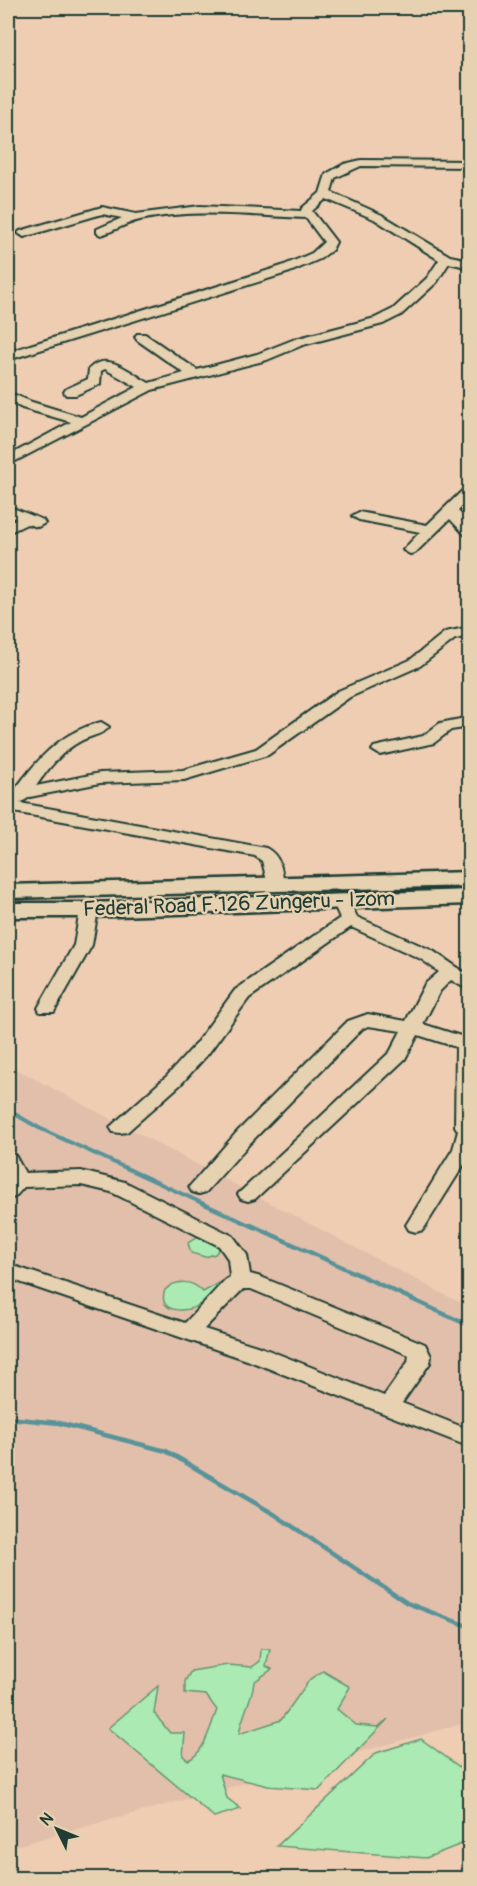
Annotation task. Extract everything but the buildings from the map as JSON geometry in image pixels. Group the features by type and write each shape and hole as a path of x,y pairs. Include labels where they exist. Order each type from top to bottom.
{"main road":[{"name":"Federal Road F.126 Zungeru - Izom","path":"13,901 275,885 470,879"},
{"name":"Federal Road F.126 Zungeru - Izom","path":"13,901 89,910 470,897"}],"street":[{"path":"438,165 470,151"},
{"path":"8,356 233,287 316,256 328,247 330,242 308,215 307,207 325,194 330,176 354,164 470,164"},
{"path":"325,194 378,217 446,259 470,264"},
{"path":"101,231 135,217 178,211 224,209 308,215"},
{"path":"24,233 102,210 135,217"},
{"path":"8,461 147,387 262,357 299,342 380,321 397,312 433,279 436,271 446,259"},
{"path":"141,337 194,374"},
{"path":"71,392 95,381 95,369 105,364 147,387"},
{"path":"8,396 27,405 81,421"},
{"path":"410,550 470,491"},
{"path":"8,510 33,521 8,529"},
{"path":"450,511 470,532"},
{"path":"359,516 431,530"},
{"path":"12,802 100,778 189,774 262,752 344,694 416,663 450,635 470,631"},
{"path":"380,750 428,740 446,726 470,722"},
{"path":"12,802 62,743 101,728"},
{"path":"12,802 260,852 272,860 275,885"},
{"path":"341,900 350,920 414,949 470,985"},
{"path":"47,1008 83,945 89,910"},
{"path":"120,1127 174,1080 201,1050 242,994 350,920"},
{"path":"248,1194 398,1055 432,988 450,972"},
{"path":"198,1187 355,1025 368,1020 458,1039 465,1045 467,1126 469,1128 463,1149 416,1225"},
{"path":"8,1160 13,1186 81,1178 118,1187 226,1241 235,1249 240,1259 240,1281"},
{"path":"8,1271 255,1354 470,1439"},
{"path":"188,1333 232,1286 240,1281 254,1282 417,1350 420,1356 419,1363 388,1407"}],"shaded area":[{"path":"8,1065 470,1308 469,1722 8,1848"}],"green space":[{"path":"200,1235 210,1235 220,1248 215,1254 205,1257 191,1253 188,1243"},
{"path":"232,1276 250,1278 249,1289 201,1313 200,1304 188,1309 174,1309 165,1303 163,1298 165,1290 174,1284 189,1283 203,1292"},
{"path":"261,1649 270,1649 266,1666 272,1669 254,1682 239,1734 281,1720 310,1679 323,1671 350,1687 337,1709 356,1725 378,1727 388,1719 319,1790 268,1786 220,1774 227,1798 241,1809 214,1817 108,1728 158,1686 154,1713 170,1733 185,1733 183,1756 188,1760 194,1757 203,1746 217,1710 206,1695 185,1693 185,1681 191,1671 228,1665 252,1667 260,1661"},
{"path":"421,1739 469,1774 469,1841 426,1858 277,1846 376,1753"}],"waterway":[{"path":"8,1110 39,1128 254,1227"},
{"path":"251,1225 470,1326"},
{"path":"8,1418 59,1423 166,1451 274,1514 407,1603 470,1627"}]}
